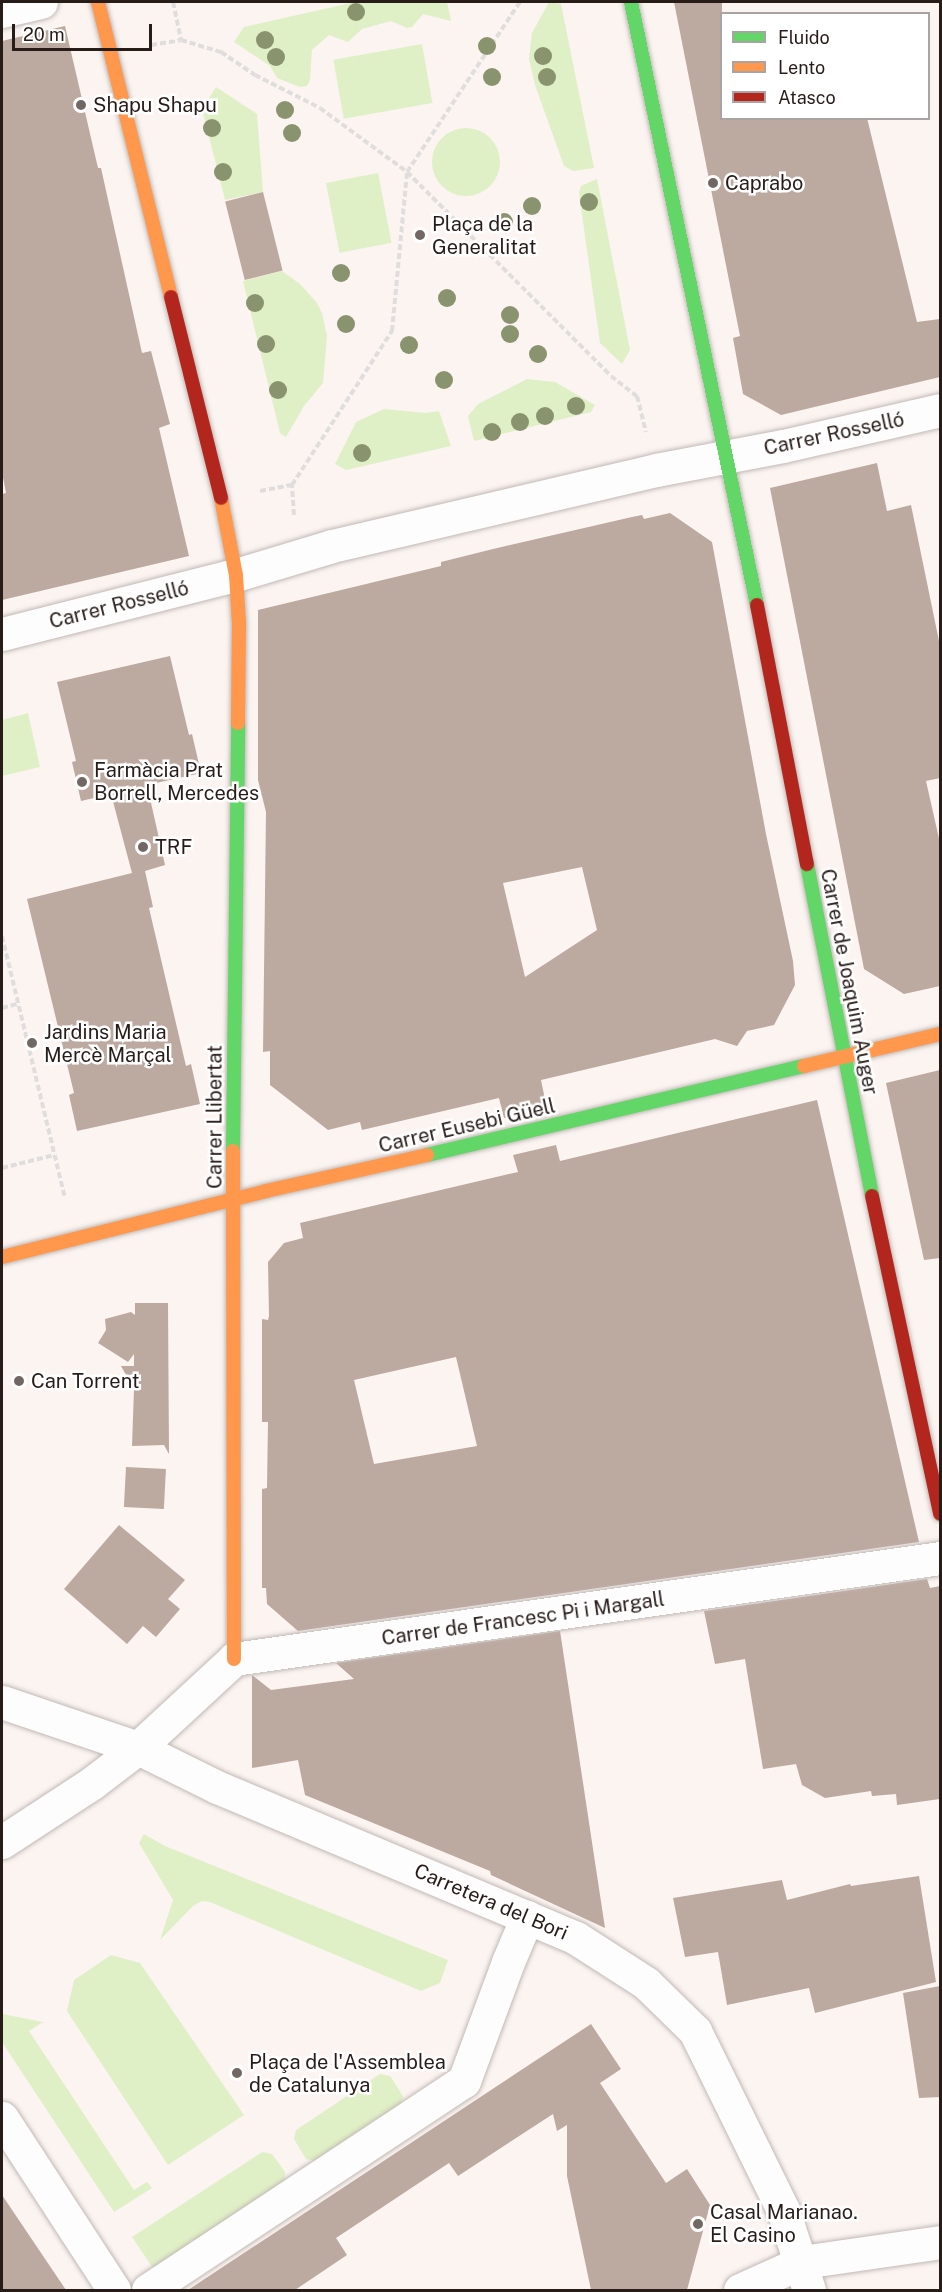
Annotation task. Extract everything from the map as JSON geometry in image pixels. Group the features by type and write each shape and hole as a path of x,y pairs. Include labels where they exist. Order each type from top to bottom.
{"street":[{"path":"2,11 41,2"},
{"path":"98,2 220,495 236,575 304,555 656,470 727,457 631,2"},
{"name":"Carrer Rosselló","path":"727,457 940,410"},
{"name":"Carrer de Joaquim Auger","path":"727,457 844,1059 940,1514"},
{"name":"Carrer Rosselló","path":"2,634 236,575"},
{"name":"Carrer Llibertat","path":"234,1659 236,1622 234,1200 239,624 236,575"},
{"name":"Carrer Eusebi Güell","path":"2,1257 234,1200 844,1059 940,1034"},
{"name":"Carrer de Francesc Pi i Margall","path":"234,1659 940,1558"},
{"path":"2,1842 92,1783 138,1748 234,1659"},
{"name":"Carretera del Bori","path":"2,1702 138,1748 217,1787 576,1938 617,1962 646,1983 695,2031 783,2210 806,2276"},
{"path":"148,2290 464,2081 527,1917"},
{"path":"2,2118 114,2290"},
{"path":"740,2290 940,2242"}],"path":[{"path":"173,2 181,40"},
{"path":"304,555 295,523 292,485 392,331 407,172 520,2"},
{"path":"150,45 181,40 221,52 255,75 320,108 407,172 612,376 637,396"},
{"path":"2,936 66,1203"},
{"path":"2,1008 17,1004"},
{"path":"2,1168 54,1155"}],"green space":[{"path":"355,2 447,2 451,21 423,14 412,27 407,28 391,21 362,29 348,42 329,35 312,50 310,80 307,86 300,87 277,78 270,66 234,42 244,27"},
{"path":"549,2 561,4 594,168 573,171 564,166 535,85 529,59 532,33"},
{"path":"422,44 432,103 344,119 333,60"},
{"path":"216,87 257,114 263,192 225,200 202,109"},
{"path":"466,128 479,131 490,138 497,149 500,162 497,175 490,186 479,193 466,196 453,193 442,186 435,175 432,162 435,149 442,138 453,131"},
{"path":"378,173 392,243 340,253 326,183"},
{"path":"597,179 630,350 622,364 600,343 579,193 581,186"},
{"path":"282,271 300,284 317,303 322,313 327,336 323,383 304,406 286,437 280,433 243,281"},
{"path":"527,379 555,382 595,405 591,412 474,441 468,416 478,404"},
{"path":"384,409 426,413 439,411 451,446 346,470 335,464 356,422"},
{"path":"28,713 40,767 2,776 2,720"},
{"path":"144,1834 165,1846 448,1960 440,1983 421,1991 210,1902 202,1901 193,1906 160,1940 173,1900 139,1843"},
{"path":"111,1955 140,1963 244,2115 168,2165 67,2011 74,1980"},
{"path":"2,2014 43,2022 29,2031 134,2190 147,2182 152,2188 114,2212 2,2042"},
{"path":"380,2074 390,2076 403,2096 401,2105 316,2161 306,2159 294,2139 296,2130"},
{"path":"262,2152 272,2154 285,2172 284,2182 153,2268 132,2237"}],"building":[{"path":"674,2 722,2 722,12 720,12 720,120 867,120 917,322 940,319 940,377 781,415 743,394 733,338 740,336"},
{"path":"65,26 98,168 101,168 142,353 151,351 170,424 159,428 189,556 2,600 2,494 6,493 2,472 2,41"},
{"path":"263,192 283,271 245,280 225,201"},
{"path":"877,463 887,511 911,505 940,646 940,778 926,781 940,843 940,986 904,994 864,969 770,488"},
{"path":"670,513 712,542 766,834 793,961 795,985 774,1025 747,1031 737,1046 715,1039 541,1080 547,1109 504,1118 499,1098 362,1130 360,1122 328,1130 270,1085 270,1051 263,1052 266,812 258,780 258,610 441,566 441,562 493,549 642,515 644,519","holes":["582,867 597,930 525,977 503,883"]},
{"path":"170,656 189,735 192,734 201,773 147,785 165,865 145,871 153,907 149,908 186,1066 191,1064 200,1104 77,1131 69,1095 74,1093 27,899 132,873 111,794 81,801 72,762 76,761 57,682"},
{"path":"940,1070 940,1258 924,1260 886,1083"},
{"path":"817,1100 919,1542 298,1631 267,1604 266,1588 262,1588 262,1489 267,1488 268,1422 262,1422 262,1319 268,1320 269,1316 268,1262 284,1243 303,1238 300,1223 518,1172 513,1155 556,1145 560,1161","holes":["456,1357 477,1446 374,1464 354,1380"]},
{"path":"135,1303 168,1303 169,1454 164,1445 132,1446 134,1389 121,1366 134,1366 134,1354 128,1362 98,1343 106,1330 105,1319 131,1312 135,1315"},
{"path":"126,1467 166,1469 164,1509 124,1507"},
{"path":"119,1525 185,1580 168,1599 180,1609 156,1637 143,1626 127,1644 64,1589"},
{"path":"927,1579 930,1588 940,1586 940,1799 897,1805 896,1794 872,1796 871,1791 825,1798 802,1785 796,1764 763,1769 745,1659 715,1664 704,1611"},
{"path":"560,1631 605,1928 491,1875 490,1871 305,1795 298,1760 252,1768 252,1675 271,1690 354,1679 336,1663"},
{"path":"919,1876 936,1982 815,2013 809,1988 727,2005 718,1952 685,1957 673,1898 782,1880 787,1900 850,1884 851,1886"},
{"path":"940,1986 940,2097 919,2098 903,1993"},
{"path":"591,2024 621,2069 600,2083 666,2183 687,2169 710,2205 687,2290 591,2290 567,2176 567,2125 557,2131 553,2114 458,2176 449,2163 336,2238 347,2255 295,2290 188,2290"},
{"path":"2,2195 66,2290 2,2290"}],"traffic: fast":[{"path":"631,2 757,605"},
{"path":"233,1151 238,723"},
{"path":"807,864 872,1196"},
{"path":"427,1155 804,1066"}],"traffic: slow":[{"path":"98,2 171,297"},
{"path":"221,498 236,575 239,624 238,723"},
{"path":"804,1066 940,1034"},
{"path":"233,1151 234,1659"},
{"path":"2,1257 266,1191 427,1155"}],"traffic: jam":[{"path":"171,297 221,498"},
{"path":"757,605 807,864"},
{"path":"872,1196 940,1514"}],"place":[{"name":"Shapu Shapu","path":"81,105"},
{"name":"Caprabo","path":"713,183"},
{"name":"Plaça de la Generalitat","path":"420,235"},
{"name":"Farmàcia Prat Borrell, Mercedes","path":"82,782"},
{"name":"TRF","path":"143,847"},
{"name":"Jardins Maria Mercè Marçal","path":"32,1043"},
{"name":"Can Torrent","path":"19,1381"},
{"name":"Plaça de l'Assemblea de Catalunya","path":"237,2073"},
{"name":"Casal Marianao. El Casino","path":"698,2224"}]}
